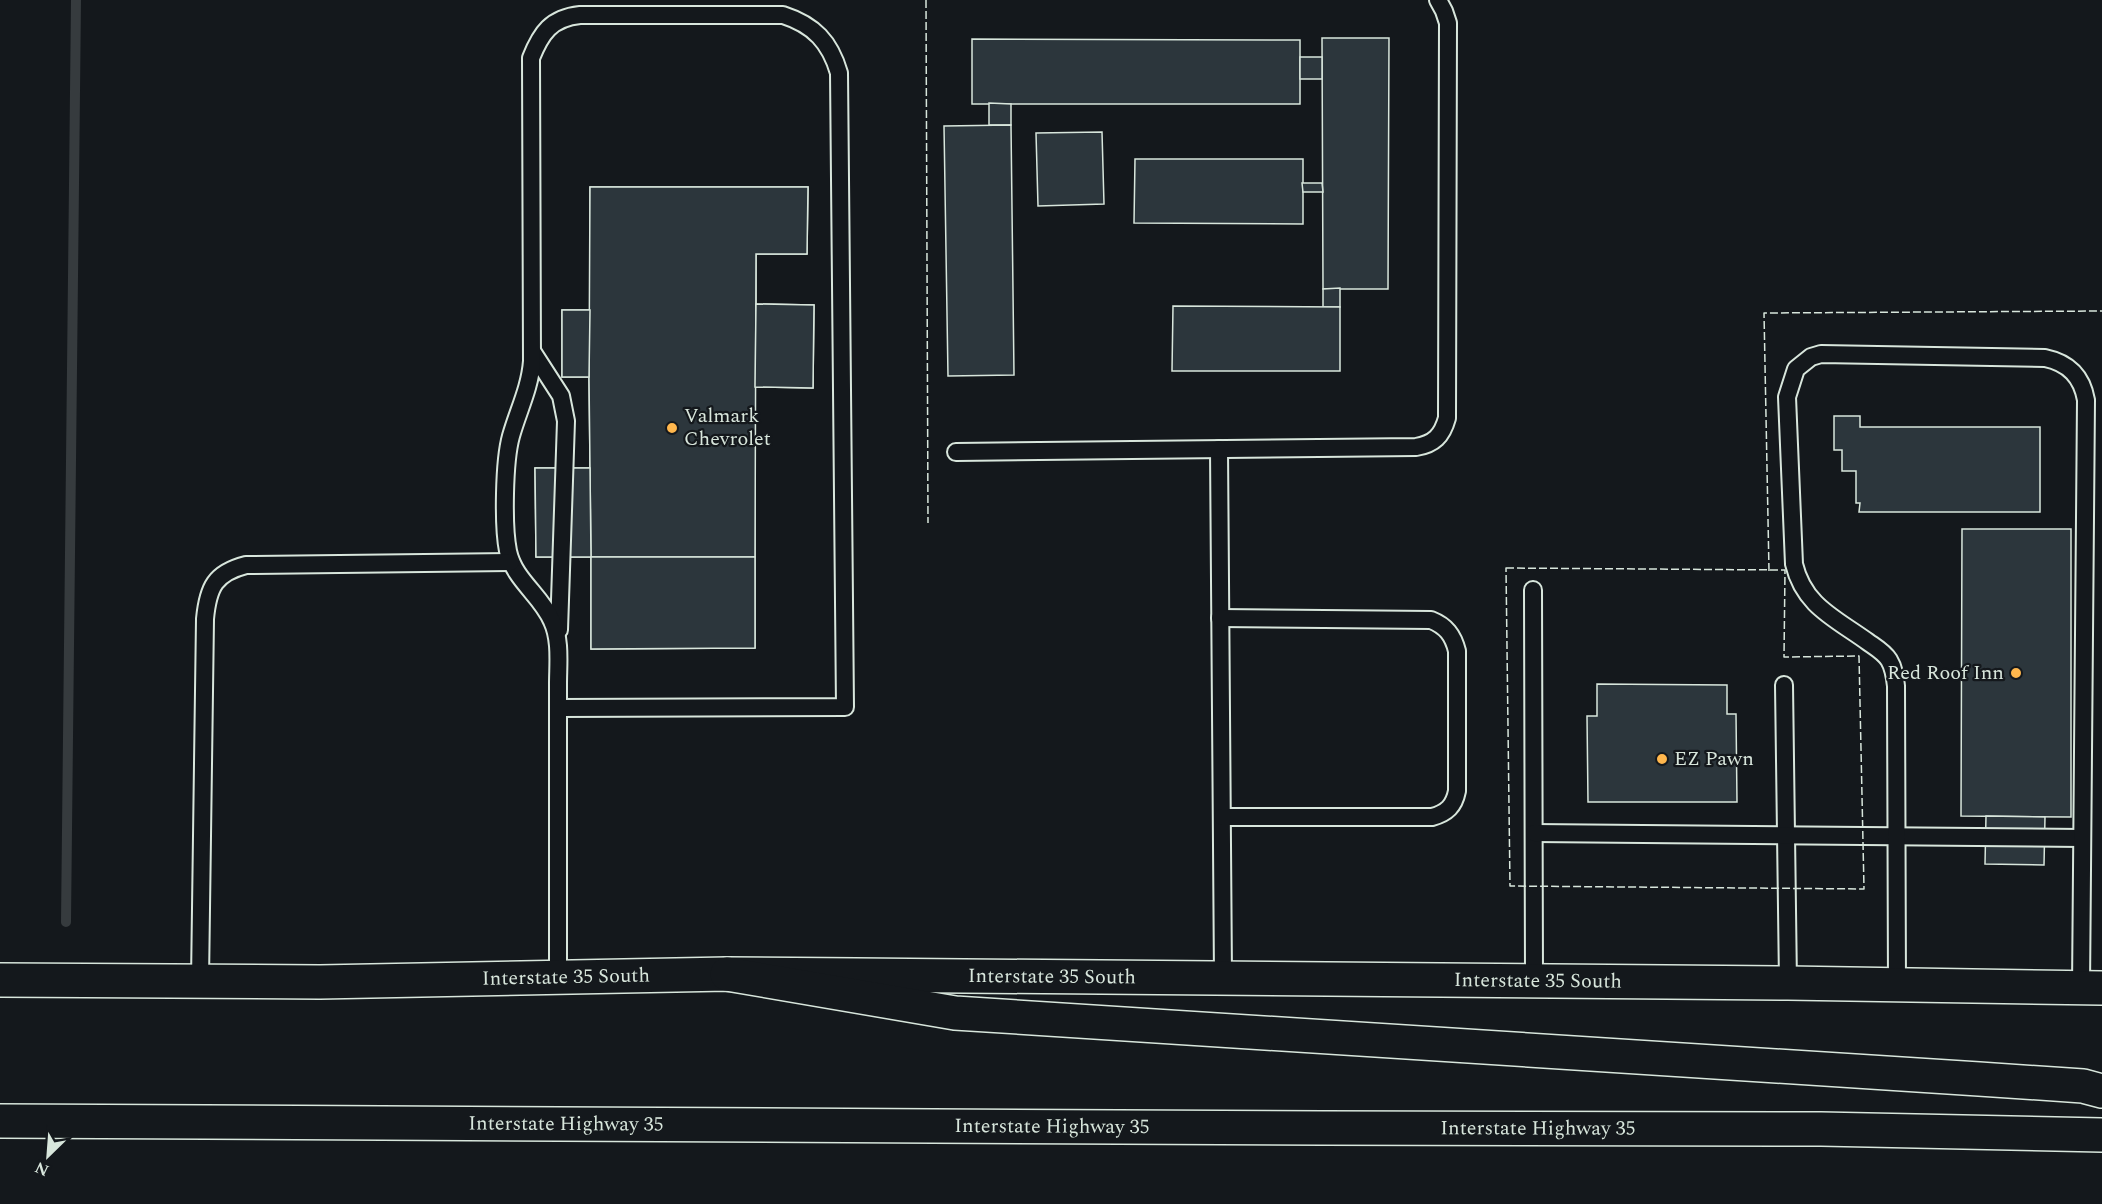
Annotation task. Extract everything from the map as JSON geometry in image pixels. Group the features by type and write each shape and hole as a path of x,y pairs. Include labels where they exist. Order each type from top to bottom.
{"main road":[{"name":"Interstate 35 South","path":"0,980 320,982 727,974 1788,982 2092,988"},
{"path":"727,974 955,1013 1804,1069 1979,1078 2083,1086 2102,1091"},
{"name":"Interstate Highway 35","path":"0,1121 1821,1129 2102,1135"}],"lane":[{"path":"956,452 1416,447 1428,445 1438,439 1447,418 1448,23 1438,0"},
{"path":"558,646 552,620 516,573 506,538 507,459 512,433 528,388 532,351 531,58 544,32 553,23 566,16 783,15 795,19 820,36 830,48 839,73 845,707 558,708"},
{"path":"532,351 561,396 566,421 558,646 558,978"},
{"path":"1897,985 1896,686 1894,672 1888,659 1877,648 1827,613 1804,592 1797,579 1794,564 1787,397 1796,369 1810,357 1821,354 2045,358 2066,365 2081,380 2086,400 2082,838 2092,988"},
{"path":"1219,449 1223,977"},
{"path":"200,981 205,619 208,600 215,583 223,573 246,565 511,562"},
{"path":"1533,590 1534,980"},
{"path":"1220,618 1431,620 1449,632 1457,651 1457,791 1455,801 1443,814 1432,817 1222,817"},
{"path":"1784,685 1788,982"},
{"path":"1534,833 2082,838"}],"building":[{"path":"1322,38 1389,38 1388,289 1323,289"},
{"path":"972,39 1300,40 1300,104 972,104"},
{"path":"1300,57 1322,57 1322,79 1300,79"},
{"path":"989,103 1011,104 1011,125 989,125"},
{"path":"1011,125 1014,375 948,376 944,126"},
{"path":"1102,132 1104,204 1038,206 1036,133"},
{"path":"1135,159 1303,159 1303,224 1134,223"},
{"path":"1302,183 1322,183 1323,192 1303,192"},
{"name":"Valmark Chevrolet","path":"590,187 808,187 807,254 756,254 756,304 814,305 813,388 755,387 755,648 591,649 591,557 536,557 535,468 590,468 589,377 562,377 562,310 590,310"},
{"name":"Valmark Chevrolet","path":"590,187 808,187 807,254 756,254 755,557 591,557"},
{"path":"1340,288 1340,307 1323,307 1323,289"},
{"path":"756,304 814,305 813,388 755,387"},
{"path":"1173,306 1340,307 1340,371 1172,371"},
{"path":"562,310 590,310 589,377 562,377"},
{"path":"1834,416 1860,416 1860,427 2040,427 2040,512 1859,512 1860,503 1856,503 1856,471 1842,471 1842,450 1834,450"},
{"path":"535,468 590,468 591,557 536,557"},
{"path":"1962,529 2071,529 2071,817 1961,816"},
{"path":"591,557 755,557 755,648 591,649"},
{"name":"EZ Pawn","path":"1597,684 1727,685 1727,714 1736,714 1737,802 1588,802 1587,716 1597,716"},
{"path":"1986,816 2045,817 2044,865 1985,864"}],"waterway":[{"path":"66,922 76,0"}],"fence":[{"path":"926,0 928,523"},
{"path":"1769,571 1764,313 2102,311"},
{"path":"1506,568 1785,570 1784,657 1859,656 1864,889 1510,886 1506,568"}],"place":[{"name":"Valmark Chevrolet","path":"672,428"},
{"name":"Red Roof Inn","path":"2016,673"},
{"name":"EZ Pawn","path":"1662,759"}]}
